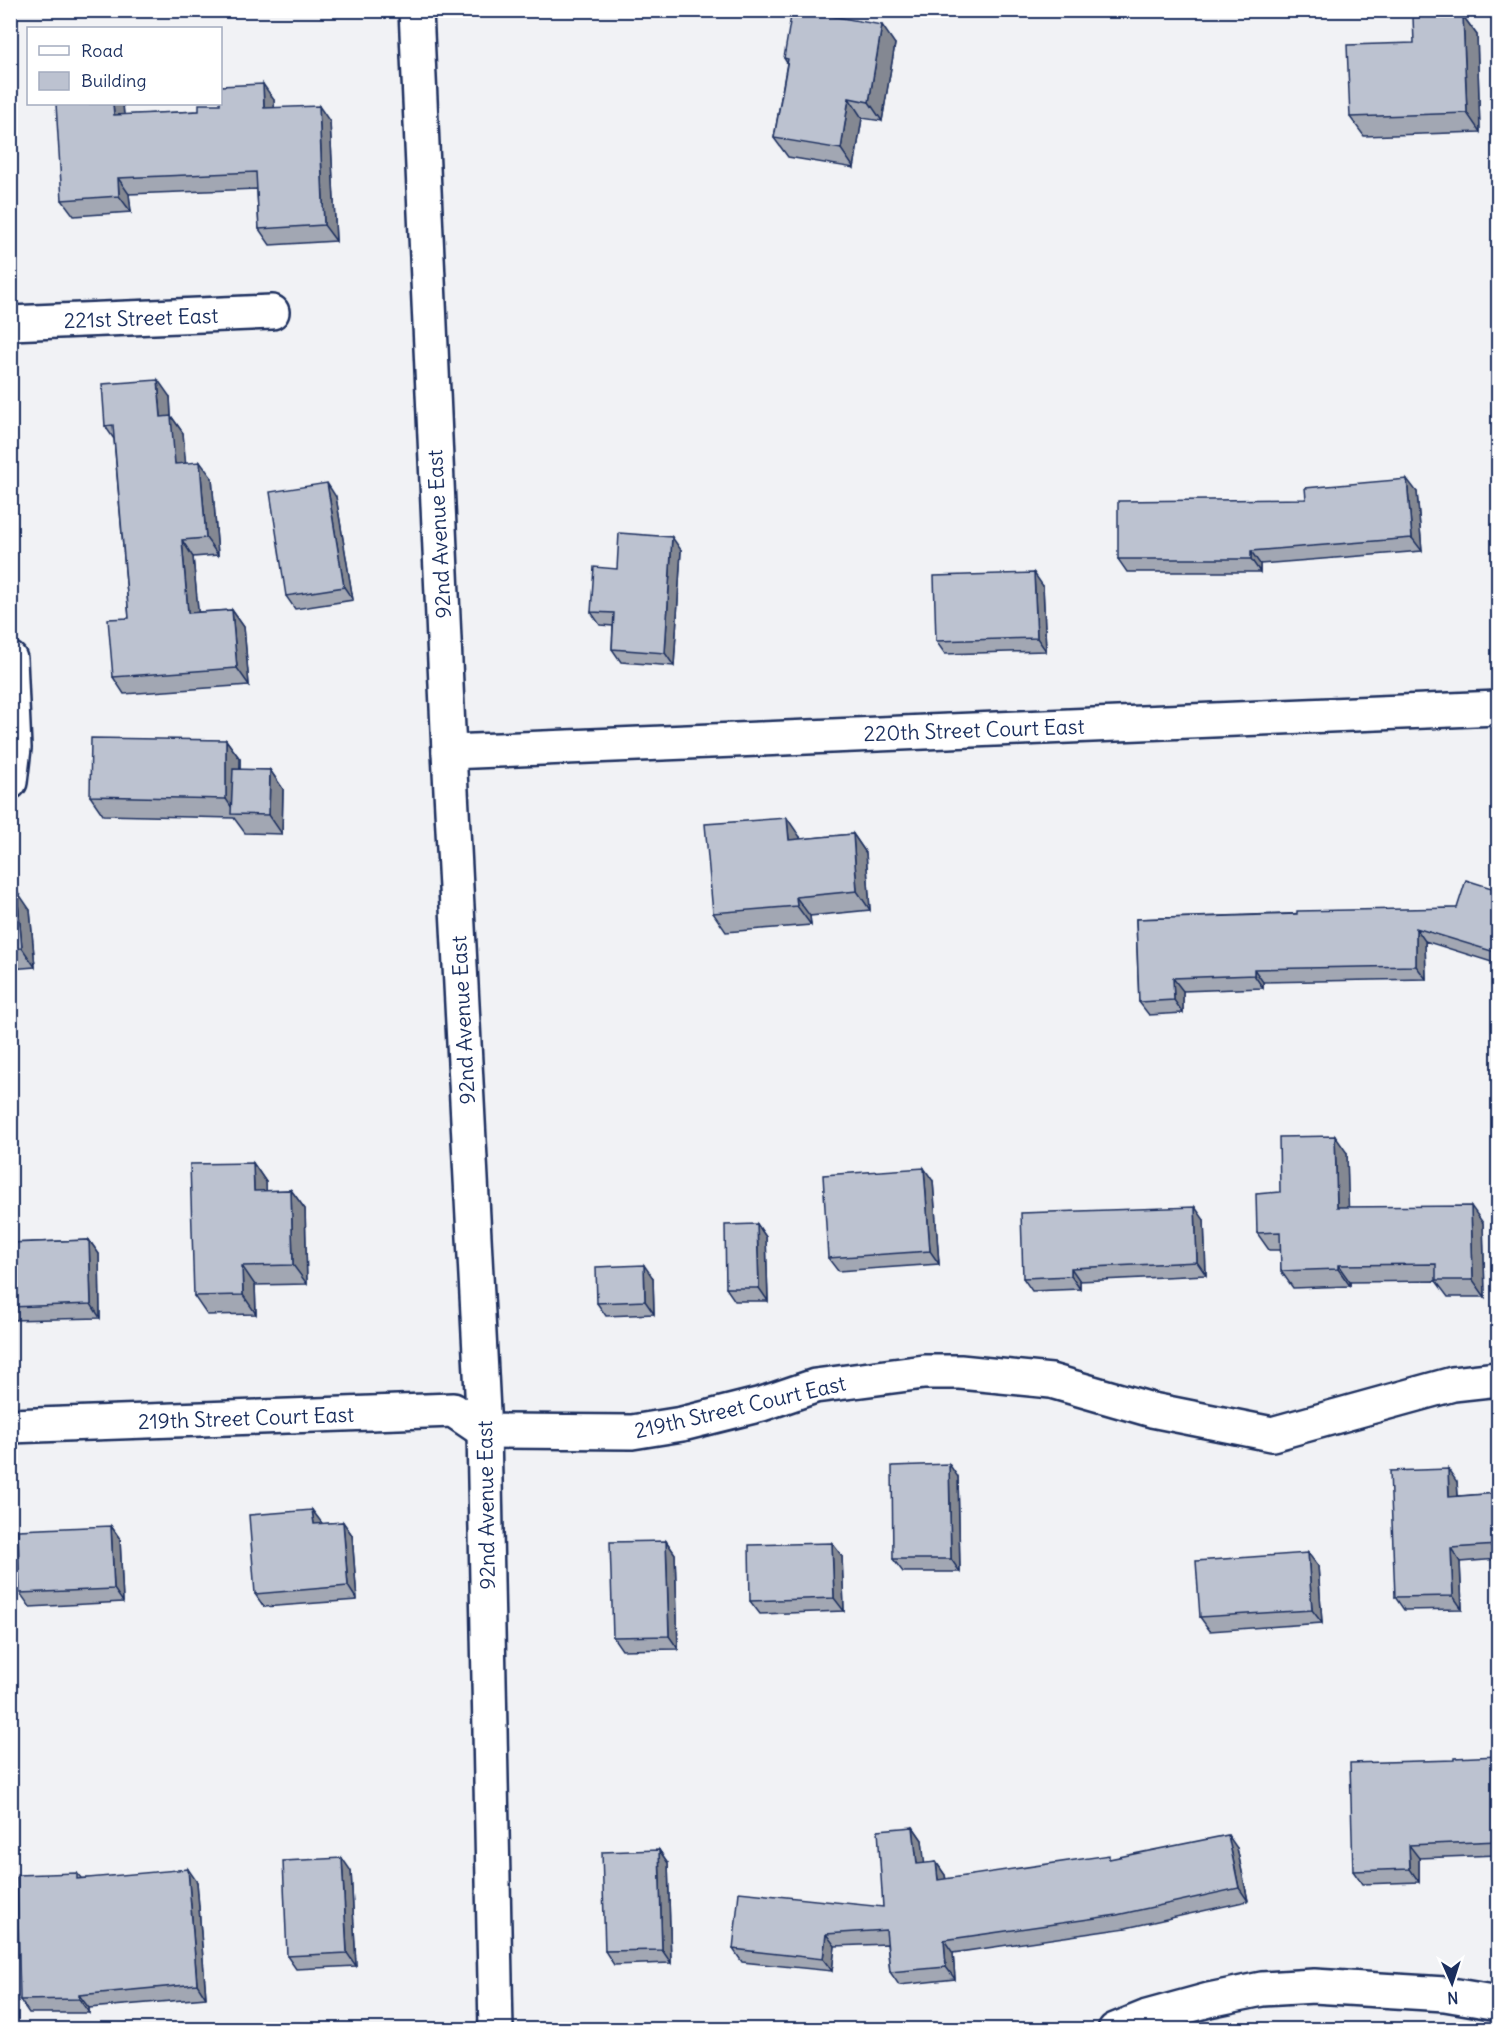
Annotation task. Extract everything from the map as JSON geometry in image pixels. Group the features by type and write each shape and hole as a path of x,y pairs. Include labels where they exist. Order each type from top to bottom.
{"street":[{"name":"92nd Avenue East","path":"416,10 449,752 484,1431 496,2030"},
{"name":"221st Street East","path":"10,323 272,312"},
{"path":"10,659 14,748 10,782"},
{"name":"220th Street Court East","path":"449,752 1498,708"},
{"name":"219th Street Court East","path":"10,1426 453,1410 484,1431 632,1432 681,1424 739,1410 815,1386 924,1372 960,1372 1051,1381 1152,1410 1272,1434 1453,1384 1498,1379"},
{"path":"1115,2030 1147,2017 1209,2000 1262,1989 1314,1986 1434,1993 1498,2004"}],"building":[{"path":"792,10 882,25 869,102 849,98 841,149 774,138 788,59 784,58"},
{"path":"1463,16 1467,113 1350,117 1347,45 1414,43 1413,17"},
{"path":"263,84 264,108 319,106 324,225 259,229 256,172 118,178 119,196 62,200 56,105 113,105 114,115 199,111 199,105 222,105 222,86"},
{"path":"158,380 161,417 171,416 175,464 200,462 206,538 182,540 188,613 232,610 237,668 113,677 108,619 129,618 113,425 105,426 102,384"},
{"path":"1407,479 1412,538 1251,551 1251,559 1118,559 1118,501 1306,499 1305,488"},
{"path":"327,483 344,587 286,596 270,492"},
{"path":"619,533 672,537 665,653 612,649 614,613 591,612 594,567 617,569"},
{"path":"1034,573 1037,638 936,641 934,576"},
{"path":"91,738 226,740 226,799 90,796"},
{"path":"233,769 270,770 269,815 231,814"},
{"path":"787,818 789,840 853,834 857,891 796,897 797,906 713,913 705,824"},
{"path":"1466,880 1498,890 1498,953 1416,928 1416,966 1254,969 1254,975 1173,978 1174,1000 1139,1002 1136,919 1297,914 1297,911 1457,908"},
{"path":"17,891 22,948 10,949 10,892"},
{"path":"1335,1136 1337,1207 1471,1206 1473,1280 1436,1280 1436,1264 1338,1265 1338,1269 1281,1271 1280,1232 1257,1233 1256,1194 1280,1192 1279,1137"},
{"path":"253,1163 254,1191 291,1190 293,1265 242,1266 243,1295 194,1296 190,1164"},
{"path":"924,1168 930,1251 828,1258 823,1175"},
{"path":"1195,1207 1197,1262 1071,1268 1071,1276 1023,1278 1021,1213"},
{"path":"757,1224 759,1288 726,1288 725,1225"},
{"path":"89,1240 91,1304 10,1307 10,1243"},
{"path":"644,1265 645,1301 597,1303 596,1267"},
{"path":"949,1464 951,1559 893,1559 892,1466"},
{"path":"1448,1469 1449,1497 1498,1493 1498,1545 1451,1548 1453,1596 1395,1597 1390,1471"},
{"path":"312,1510 314,1524 343,1522 348,1586 255,1594 249,1515"},
{"path":"111,1526 114,1589 20,1593 18,1530"},
{"path":"666,1541 669,1636 613,1637 610,1542"},
{"path":"832,1543 834,1598 750,1601 749,1545"},
{"path":"1308,1553 1312,1610 1200,1617 1196,1561"},
{"path":"1498,1756 1498,1841 1409,1845 1410,1869 1353,1871 1350,1763 1454,1760 1454,1758"},
{"path":"913,1827 917,1864 936,1862 938,1880 1109,1855 1109,1859 1228,1835 1239,1888 1117,1915 944,1940 946,1967 890,1972 886,1930 826,1934 823,1959 733,1949 739,1892 883,1907 878,1830"},
{"path":"659,1850 662,1950 605,1951 602,1852"},
{"path":"342,1858 347,1953 287,1956 283,1861"},
{"path":"188,1869 197,1984 79,1995 79,1999 20,2000 17,1875 77,1873 77,1879"}]}
